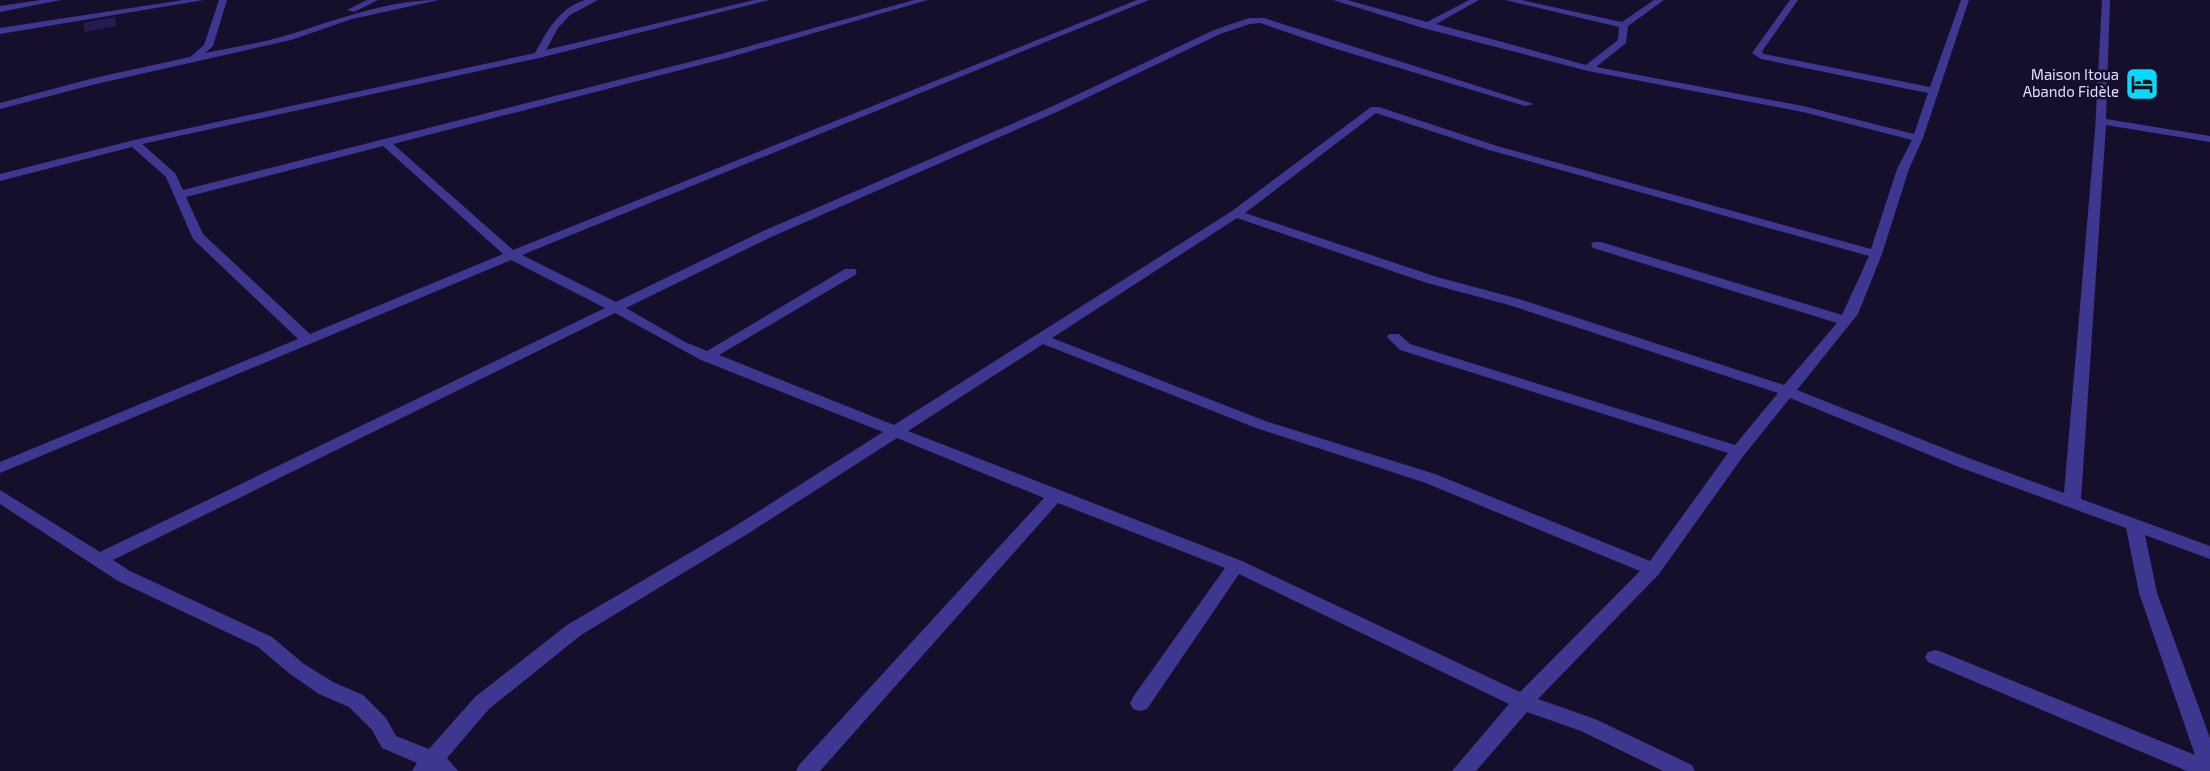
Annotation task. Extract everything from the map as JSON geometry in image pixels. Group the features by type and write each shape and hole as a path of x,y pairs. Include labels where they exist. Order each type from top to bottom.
{"street":[{"path":"0,9 57,0"},
{"path":"0,31 200,0"},
{"path":"190,61 208,46 224,0"},
{"path":"291,37 374,0"},
{"path":"0,106 94,81 291,37 350,17 435,0"},
{"path":"539,55 552,30 571,7 594,0"},
{"path":"0,178 134,143 539,55 765,0"},
{"path":"179,195 724,56 924,0"},
{"path":"0,468 511,255 1145,0"},
{"path":"1336,0 1353,2 1426,26 1588,68 1803,109 1918,138"},
{"path":"1426,26 1475,0"},
{"path":"1509,0 1624,25 1660,0"},
{"path":"1794,0 1757,53 1778,60 1932,91"},
{"path":"1463,771 1523,702 1653,569 1738,452 1846,321 1876,254 1903,169 1918,138 1932,91 1965,0"},
{"path":"2072,501 2101,121 2106,0"},
{"path":"99,560 765,235 1055,109 1217,32 1249,21 1261,20 1333,45 1529,104"},
{"path":"1588,68 1623,41 1624,25"},
{"path":"0,496 124,576 265,642 297,669 326,688 356,700 379,724 389,742 434,767 482,704 574,630 743,529 1236,214 1375,110 1493,148 1876,254"},
{"path":"2101,121 2210,139"},
{"path":"134,143 171,175 197,237 307,339"},
{"path":"386,143 511,255 616,308 680,345 1055,496 1236,565 1523,702 1588,725 1684,771"},
{"path":"1236,214 1432,280 1514,302 1787,391 1965,463 2072,501 2134,527 2210,553"},
{"path":"1597,245 1846,321"},
{"path":"706,357 850,272"},
{"path":"1394,337 1405,347 1738,452"},
{"path":"1040,338 1262,424 1429,478 1653,569"},
{"path":"807,771 1055,496"},
{"path":"2134,527 2148,593 2210,769"},
{"path":"1140,703 1236,565"},
{"path":"1935,657 2210,769"}],"building":[{"path":"115,17 116,26 85,32 83,23"}],"place":[{"name":"Maison Itoua Abando Fidèle","path":"2142,84"}]}
